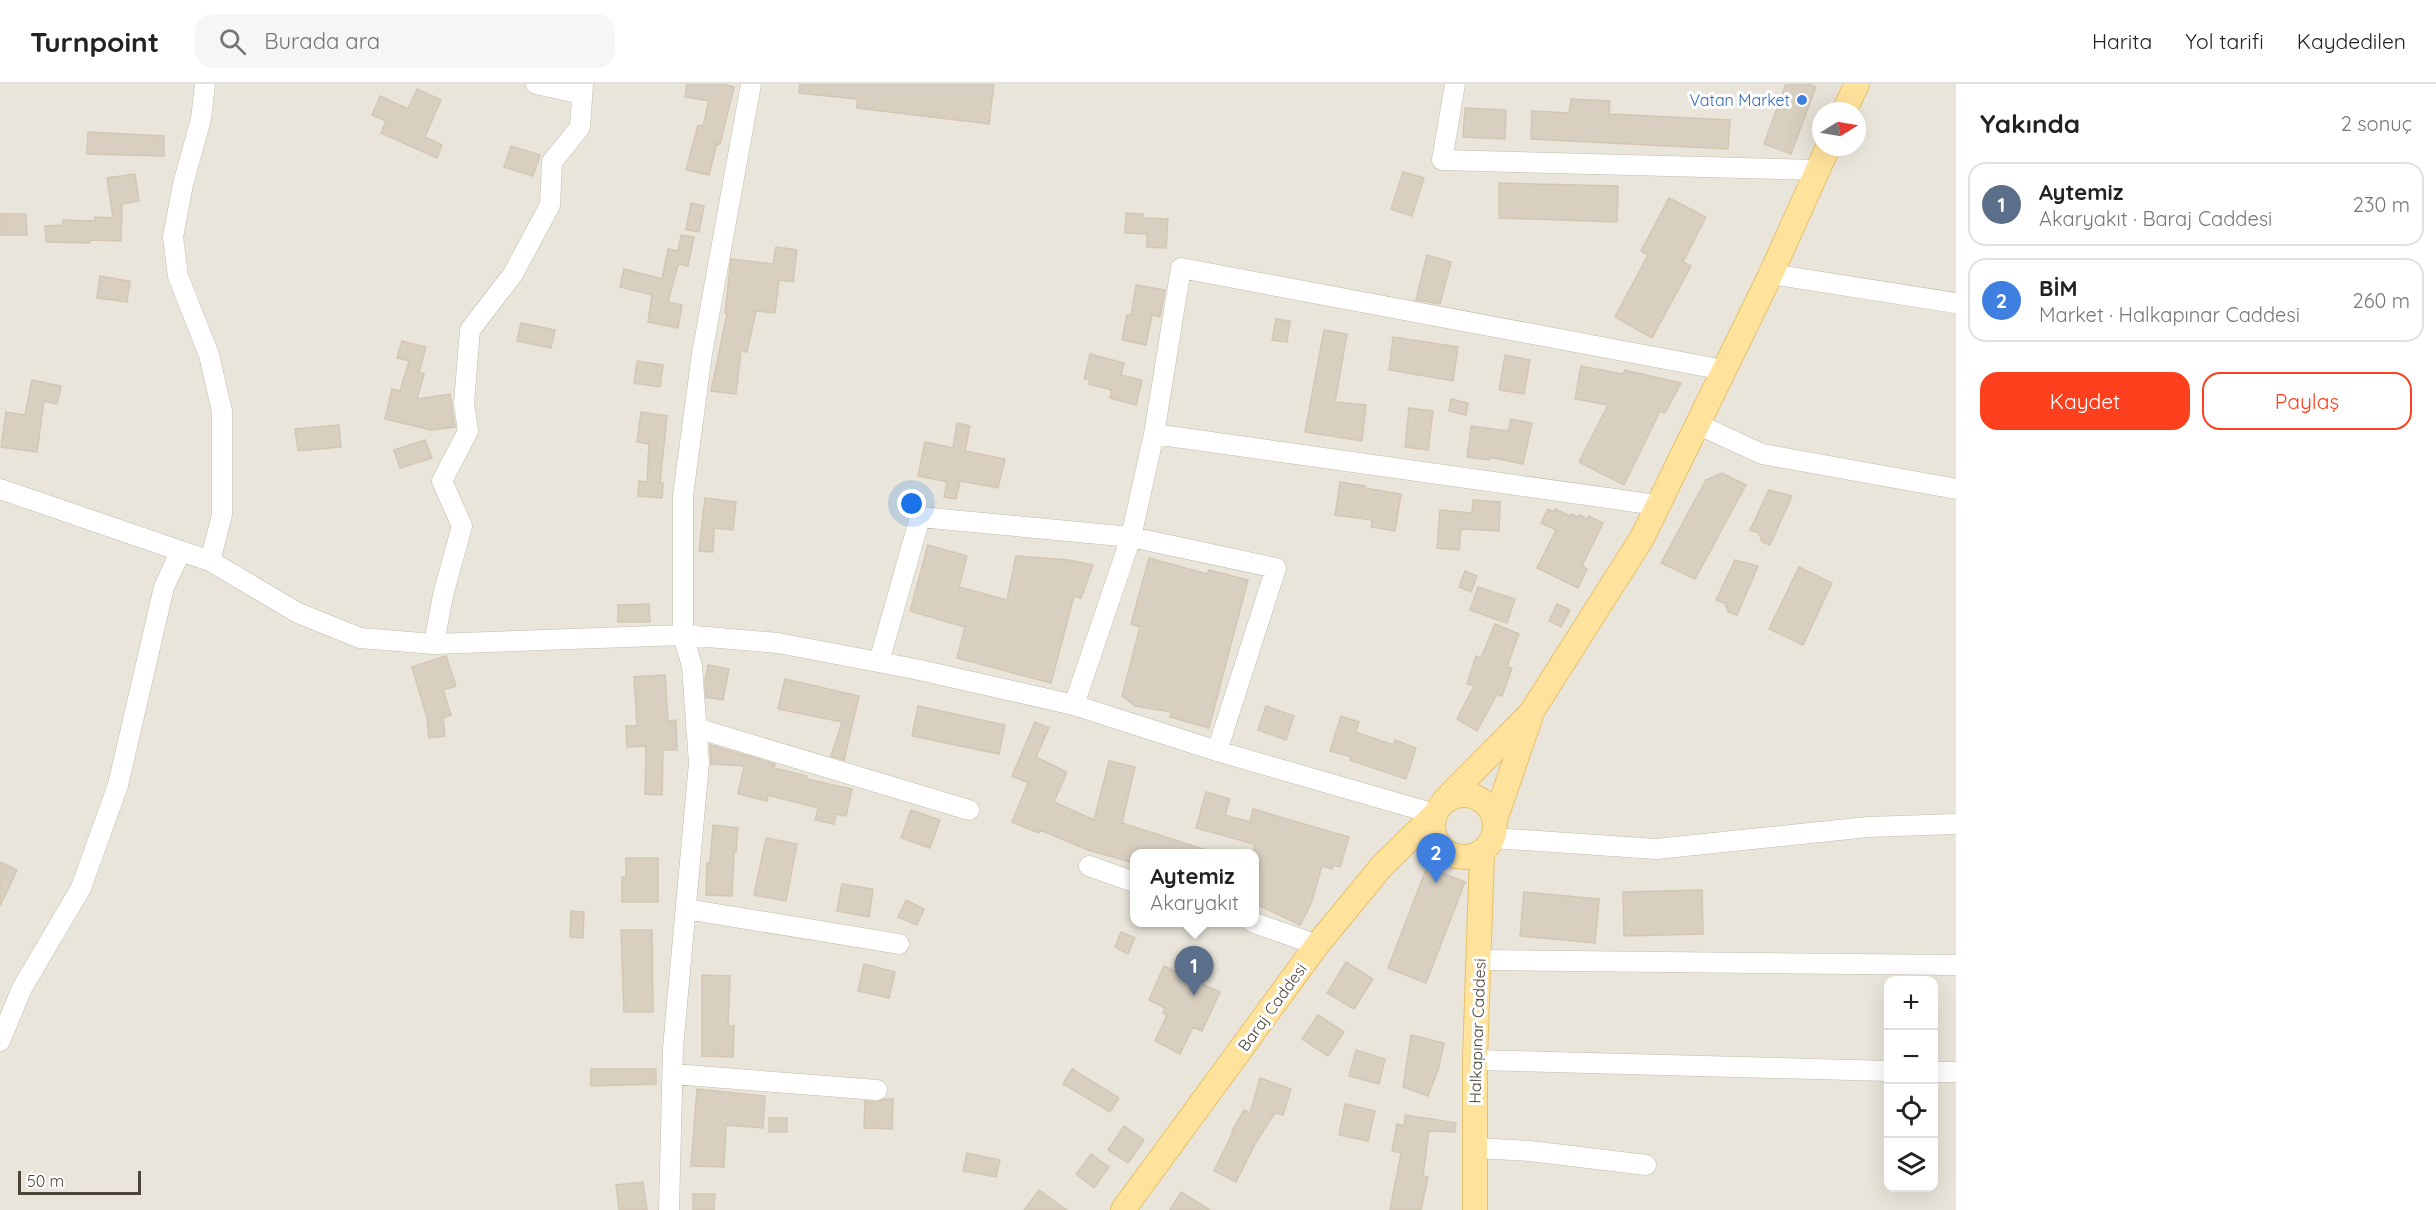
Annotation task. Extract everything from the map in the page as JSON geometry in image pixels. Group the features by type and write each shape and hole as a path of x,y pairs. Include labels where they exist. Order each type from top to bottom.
{"main road":[{"path":"1848,102 1857,84"},
{"path":"1532,713 1642,538 1771,273 1824,156"},
{"name":"Baraj Caddesi","path":"1123,1210 1317,945 1382,866 1532,713"},
{"name":"Halkapınar Caddesi","path":"1475,1210 1475,1060 1479,960 1490,836 1532,713"},
{"path":"1471,795 1486,804 1490,836 1466,858 1457,857 1441,848 1433,832 1440,807 1453,796 1471,795"}],"street":[{"path":"205,84 201,119 183,184 174,237 178,276 208,356 222,411 222,515 210,561"},
{"path":"434,644 443,595 462,526 442,481 468,431 464,403 470,330 513,274 550,205 552,162 580,127 583,89 536,84"},
{"path":"669,1210 673,1074 699,763 692,666 683,635 682,495 702,354 751,84"},
{"path":"1455,84 1442,160 1817,170"},
{"path":"1074,705 1131,537 1154,434 1181,268 1724,370"},
{"path":"1771,273 1956,303"},
{"path":"1697,424 1762,454 1956,489"},
{"path":"1154,434 1658,505"},
{"path":"0,489 210,561 298,613 360,638 434,644 517,643 683,635 778,643 879,662 1074,705 1217,752 1440,807"},
{"path":"879,662 920,517 1131,537 1276,568 1217,752"},
{"path":"0,1041 22,988 81,888 118,785 164,587 181,551"},
{"path":"696,728 969,810"},
{"path":"1490,836 1656,849 1868,827 1956,824"},
{"path":"1089,866 1130,881"},
{"path":"686,909 899,944"},
{"path":"1259,924 1317,945"},
{"path":"1479,960 1956,965"},
{"path":"1475,1060 1884,1071"},
{"path":"1938,1072 1956,1072"},
{"path":"673,1074 877,1090"},
{"path":"1475,1148 1530,1151 1646,1165"}],"shaded area":[{"path":"0,84 1956,84 1956,1210 0,1210"}],"building":[{"path":"687,84 723,84 734,87 720,144 717,143 709,175 686,170 698,125 703,126 709,101 685,97"},
{"path":"800,84 994,84 989,124 857,108 857,99 799,93"},
{"path":"1786,84 1809,84 1816,87 1791,154 1764,144"},
{"path":"417,89 441,100 425,137 442,145 437,158 381,133 386,121 372,115 380,96 408,109"},
{"path":"1571,99 1610,101 1609,114 1730,120 1728,149 1531,139 1532,111 1569,113"},
{"path":"1465,108 1506,110 1505,139 1463,137"},
{"path":"88,132 164,136 164,156 87,154"},
{"path":"511,146 540,155 533,176 504,167"},
{"path":"1403,172 1424,178 1412,216 1391,209"},
{"path":"135,174 139,201 122,204 121,241 46,242 45,226 63,225 63,220 95,221 95,217 113,218 107,178"},
{"path":"1499,183 1618,186 1617,222 1499,218"},
{"path":"1669,198 1706,217 1683,262 1691,266 1652,338 1615,317 1648,255 1641,251"},
{"path":"691,203 704,206 699,232 686,230"},
{"path":"1126,213 1143,214 1143,218 1168,219 1166,248 1147,247 1147,234 1125,233"},
{"path":"0,214 26,214 27,235 0,235"},
{"path":"681,235 694,237 688,266 678,264 668,302 682,305 678,328 648,322 652,295 620,287 624,269 662,279 668,249 678,251"},
{"path":"776,247 797,250 793,282 779,280 775,313 756,311 747,352 741,351 736,394 711,391 727,314 725,313 731,259 773,264"},
{"path":"1427,255 1451,262 1440,304 1416,300"},
{"path":"100,276 130,281 127,302 97,298"},
{"path":"1136,285 1165,290 1160,317 1152,315 1146,345 1122,340 1127,315 1131,315"},
{"path":"1276,319 1290,321 1287,342 1272,340"},
{"path":"521,323 555,330 551,348 517,341"},
{"path":"1324,330 1347,334 1335,402 1366,405 1362,441 1305,432"},
{"path":"1393,337 1458,347 1453,381 1389,370"},
{"path":"402,341 426,347 419,372 424,374 417,399 450,394 455,427 431,430 385,419 392,389 400,391 409,361 397,358"},
{"path":"1090,354 1124,363 1121,375 1142,380 1136,405 1110,398 1112,390 1089,384 1090,380 1084,379"},
{"path":"1505,355 1530,360 1524,394 1499,390"},
{"path":"637,361 663,365 660,387 634,383"},
{"path":"1581,366 1623,374 1625,370 1681,383 1665,413 1660,411 1624,485 1579,462 1608,405 1575,399"},
{"path":"32,380 61,386 57,404 44,401 37,452 1,447 6,412 25,415"},
{"path":"1451,399 1468,403 1466,415 1449,411"},
{"path":"1409,408 1433,411 1428,450 1405,447"},
{"path":"641,412 667,416 660,483 663,483 662,498 638,496 639,481 647,482 649,444 637,442"},
{"path":"1511,419 1532,423 1523,464 1489,457 1489,460 1467,457 1471,426 1508,431"},
{"path":"957,423 970,426 965,451 1005,459 998,488 960,481 956,499 944,497 947,482 918,476 925,442 953,448"},
{"path":"339,425 341,447 298,451 295,429"},
{"path":"425,440 432,458 400,468 394,450"},
{"path":"1722,473 1746,485 1695,579 1661,563 1706,480"},
{"path":"1340,482 1401,494 1395,531 1371,527 1372,520 1335,515"},
{"path":"1769,490 1792,496 1770,545 1762,542 1759,533 1750,530"},
{"path":"705,498 736,502 733,530 714,528 713,552 699,551"},
{"path":"1473,500 1500,502 1499,531 1461,529 1459,550 1437,548 1440,510 1472,513"},
{"path":"1548,509 1554,512 1555,509 1570,516 1571,514 1577,517 1579,515 1587,519 1589,516 1603,523 1582,566 1587,569 1578,588 1537,568 1556,530 1541,523"},
{"path":"928,545 967,556 959,587 1007,600 1016,556 1069,560 1093,565 1081,598 1074,596 1051,683 957,658 965,627 910,611"},
{"path":"1149,558 1207,574 1209,570 1248,580 1209,728 1170,717 1172,712 1135,706 1122,696 1140,627 1131,624"},
{"path":"1735,560 1758,566 1737,615 1728,612 1725,603 1716,600"},
{"path":"1799,567 1832,583 1803,645 1769,629"},
{"path":"1465,571 1477,576 1471,592 1459,587"},
{"path":"1478,587 1515,599 1507,623 1470,610"},
{"path":"649,604 650,622 618,622 618,605"},
{"path":"1557,604 1570,610 1561,627 1549,621"},
{"path":"1495,624 1519,634 1507,667 1512,668 1502,696 1497,694 1477,731 1457,719 1474,686 1467,684 1476,656 1481,658"},
{"path":"446,656 456,686 443,690 451,715 443,718 445,736 429,738 427,718 412,667"},
{"path":"708,665 729,669 723,700 706,697 705,681"},
{"path":"665,675 668,721 676,720 677,750 663,750 662,795 645,794 646,746 627,747 626,726 637,726 634,677"},
{"path":"785,679 859,696 844,760 831,756 842,722 778,709"},
{"path":"918,706 1005,725 999,754 912,736"},
{"path":"1266,706 1294,716 1286,740 1258,730"},
{"path":"1341,716 1359,722 1356,732 1393,745 1395,740 1416,748 1406,779 1330,751"},
{"path":"1035,722 1049,728 1036,757 1067,772 1054,802 1094,820 1109,761 1135,767 1122,823 1203,849 1130,849 1130,862 1088,850 1040,830 1039,833 1012,822 1028,783 1012,776"},
{"path":"710,745 775,764 774,768 807,776 807,779 852,789 846,816 836,814 834,824 815,820 818,808 768,795 767,801 738,794 744,766 711,764"},
{"path":"1206,792 1230,799 1225,815 1250,822 1253,809 1349,837 1340,867 1333,865 1332,869 1322,866 1311,904 1300,925 1259,905 1259,849 1254,849 1254,844 1196,828"},
{"path":"911,810 940,820 930,848 901,838"},
{"path":"713,825 738,828 736,852 734,852 732,896 706,895 707,863 710,863"},
{"path":"766,838 797,844 786,901 754,895"},
{"path":"626,858 658,858 658,902 622,902 622,877 626,877"},
{"path":"0,862 17,870 0,906"},
{"path":"1427,867 1465,882 1426,983 1388,968"},
{"path":"842,884 873,889 869,917 837,911"},
{"path":"1702,890 1703,934 1624,936 1623,892"},
{"path":"1524,892 1599,899 1595,943 1520,936"},
{"path":"906,900 924,909 917,925 898,917"},
{"path":"571,911 584,912 583,938 570,937"},
{"path":"621,930 652,930 653,1012 624,1012"},
{"path":"1121,932 1135,938 1128,954 1115,947"},
{"path":"1346,962 1373,979 1354,1009 1327,993"},
{"path":"864,964 895,972 889,998 858,991"},
{"path":"1164,966 1220,992 1202,1031 1193,1027 1180,1054 1155,1041 1167,1015 1163,1013 1165,1008 1149,1000"},
{"path":"702,975 730,976 728,1026 734,1026 733,1057 702,1056"},
{"path":"1318,1015 1344,1032 1328,1056 1302,1039"},
{"path":"1411,1035 1444,1043 1439,1067 1428,1096 1403,1087"},
{"path":"1356,1050 1385,1059 1379,1084 1349,1076"},
{"path":"591,1069 656,1069 656,1084 591,1086"},
{"path":"1072,1069 1119,1098 1110,1112 1063,1084"},
{"path":"1260,1078 1291,1089 1283,1115 1275,1113 1255,1144 1236,1182 1214,1171 1244,1110 1250,1113"},
{"path":"697,1089 765,1096 763,1128 726,1125 724,1167 691,1166"},
{"path":"893,1099 892,1129 864,1128 865,1101 877,1102"},
{"path":"1345,1104 1375,1111 1368,1141 1339,1135"},
{"path":"1405,1115 1456,1123 1455,1132 1429,1131 1423,1176 1428,1177 1421,1210 1390,1210 1401,1153 1392,1151 1397,1124 1404,1126"},
{"path":"769,1118 787,1118 787,1132 769,1132"},
{"path":"1124,1126 1144,1140 1128,1163 1108,1150"},
{"path":"967,1153 1000,1160 996,1177 963,1171"},
{"path":"1091,1154 1109,1167 1094,1188 1076,1174"},
{"path":"643,1182 647,1210 619,1210 616,1185"},
{"path":"1039,1190 1067,1210 1024,1210"},
{"path":"1181,1192 1210,1210 1170,1210"},
{"path":"693,1194 715,1194 714,1210 693,1210"}],"place":[{"name":"Vatan Market","path":"1802,100"},
{"name":"BİM","path":"1436,883"},
{"name":"Aytemiz","path":"1194,996"}]}
